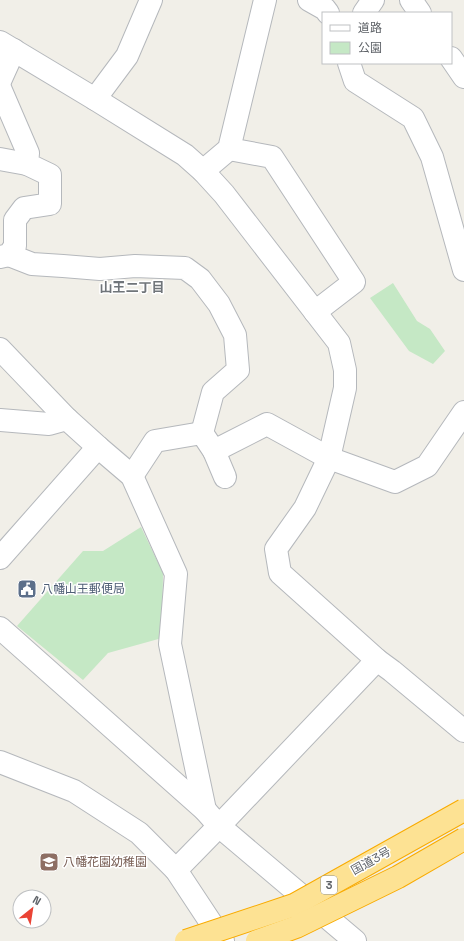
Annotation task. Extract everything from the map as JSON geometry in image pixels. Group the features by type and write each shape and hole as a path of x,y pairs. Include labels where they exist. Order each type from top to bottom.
{"highway":[{"name":"国道3号","path":"186,941 294,905 464,810"},
{"name":"3","path":"257,941 296,927 398,877 464,839"}],"street":[{"path":"95,99 127,56 151,0"},
{"path":"203,171 229,149 265,0"},
{"path":"309,0 326,8 328,12"},
{"path":"365,12 373,0"},
{"path":"411,0 419,12"},
{"path":"0,81 7,46 185,155 203,171 224,194 339,343 345,370 345,388 329,458 306,508 276,549 280,573 377,660 464,731"},
{"path":"452,60 464,78"},
{"path":"349,64 355,81 413,118 432,157 464,270"},
{"path":"0,88 28,153 27,164"},
{"path":"229,149 272,157 354,282 315,312"},
{"path":"0,159 27,164 50,175 50,204 24,208 15,220 15,246 4,256"},
{"path":"4,256 32,264 100,269 135,266 185,268 200,279 219,304 235,335 238,370 214,392 202,433"},
{"path":"0,349 66,419 132,476 176,574 170,644 204,810"},
{"path":"214,451 267,424 329,458 395,482 427,466 464,412"},
{"path":"0,420 49,424 66,419"},
{"path":"202,433 214,451 225,477"},
{"path":"132,476 155,441 202,433"},
{"path":"0,558 98,447"},
{"path":"0,628 204,810 219,826 349,940"},
{"path":"176,870 377,660"},
{"path":"0,762 74,791 140,833 176,870 224,941"}],"green space":[{"path":"393,283 417,321 430,329 445,351 433,364 409,351 370,298"},
{"path":"141,527 163,573 162,638 108,653 83,680 17,626 83,551 103,551"}],"place":[{"name":"八幡山王郵便局","path":"27,589"},
{"name":"八幡花園幼稚園","path":"49,862"}],"district":[{"name":"山王二丁目","path":"132,287"}]}
